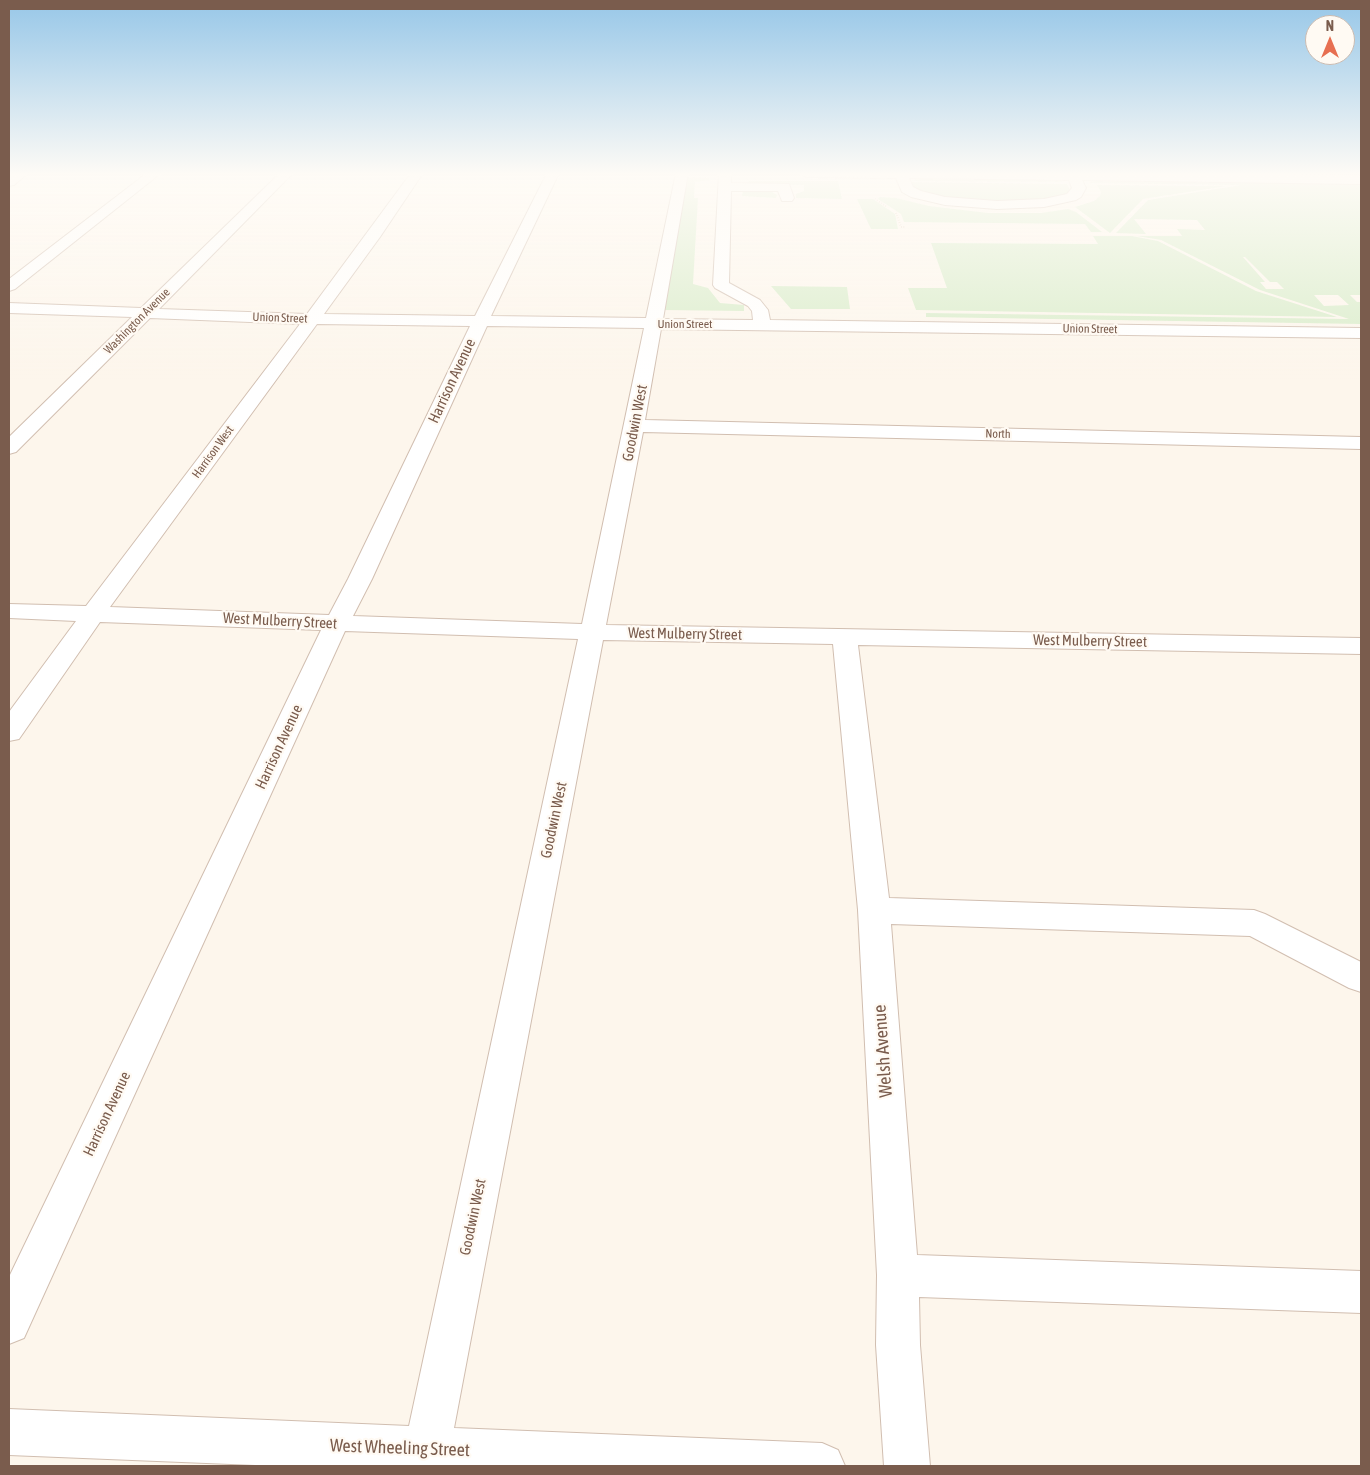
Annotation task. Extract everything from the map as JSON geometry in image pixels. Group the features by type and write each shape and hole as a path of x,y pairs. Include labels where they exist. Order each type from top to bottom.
{"street":[{"path":"9,286 66,242"},
{"name":"Washington Avenue","path":"9,448 217,242"},
{"name":"Harrison West","path":"9,732 93,614 369,242"},
{"name":"Harrison Avenue","path":"9,1323 336,624 360,579 519,242"},
{"name":"Goodwin West","path":"426,1458 634,426 669,242"},
{"path":"723,242 721,285 754,303 760,310 762,325"},
{"name":"Union Street","path":"9,308 311,319 481,320 1360,335"},
{"name":"North","path":"634,426 1361,443"},
{"name":"West Mulberry Street","path":"9,611 592,632 1361,646"},
{"name":"Welsh Avenue","path":"846,637 874,910 898,1275 898,1345 907,1466"},
{"path":"874,910 1254,924 1361,978"},
{"path":"898,1275 1361,1292"},
{"name":"West Wheeling Street","path":"9,1432 426,1458 822,1466"}],"green space":[{"path":"674,242 695,242 693,284 708,288 720,303 744,305 744,311 662,310"},
{"path":"1097,242 1160,242 1256,291 1337,317 916,310 908,288 947,288 931,243 1098,244"},
{"path":"1165,242 1361,242 1361,295 1350,295 1357,302 1361,302 1361,324 926,317 926,313 1349,319 1260,290","holes":["1243,257 1270,282 1277,282 1284,289 1266,289 1260,282 1265,282","1314,295 1338,295 1349,305 1324,306"]},
{"path":"771,286 847,287 850,309 791,309"}]}
